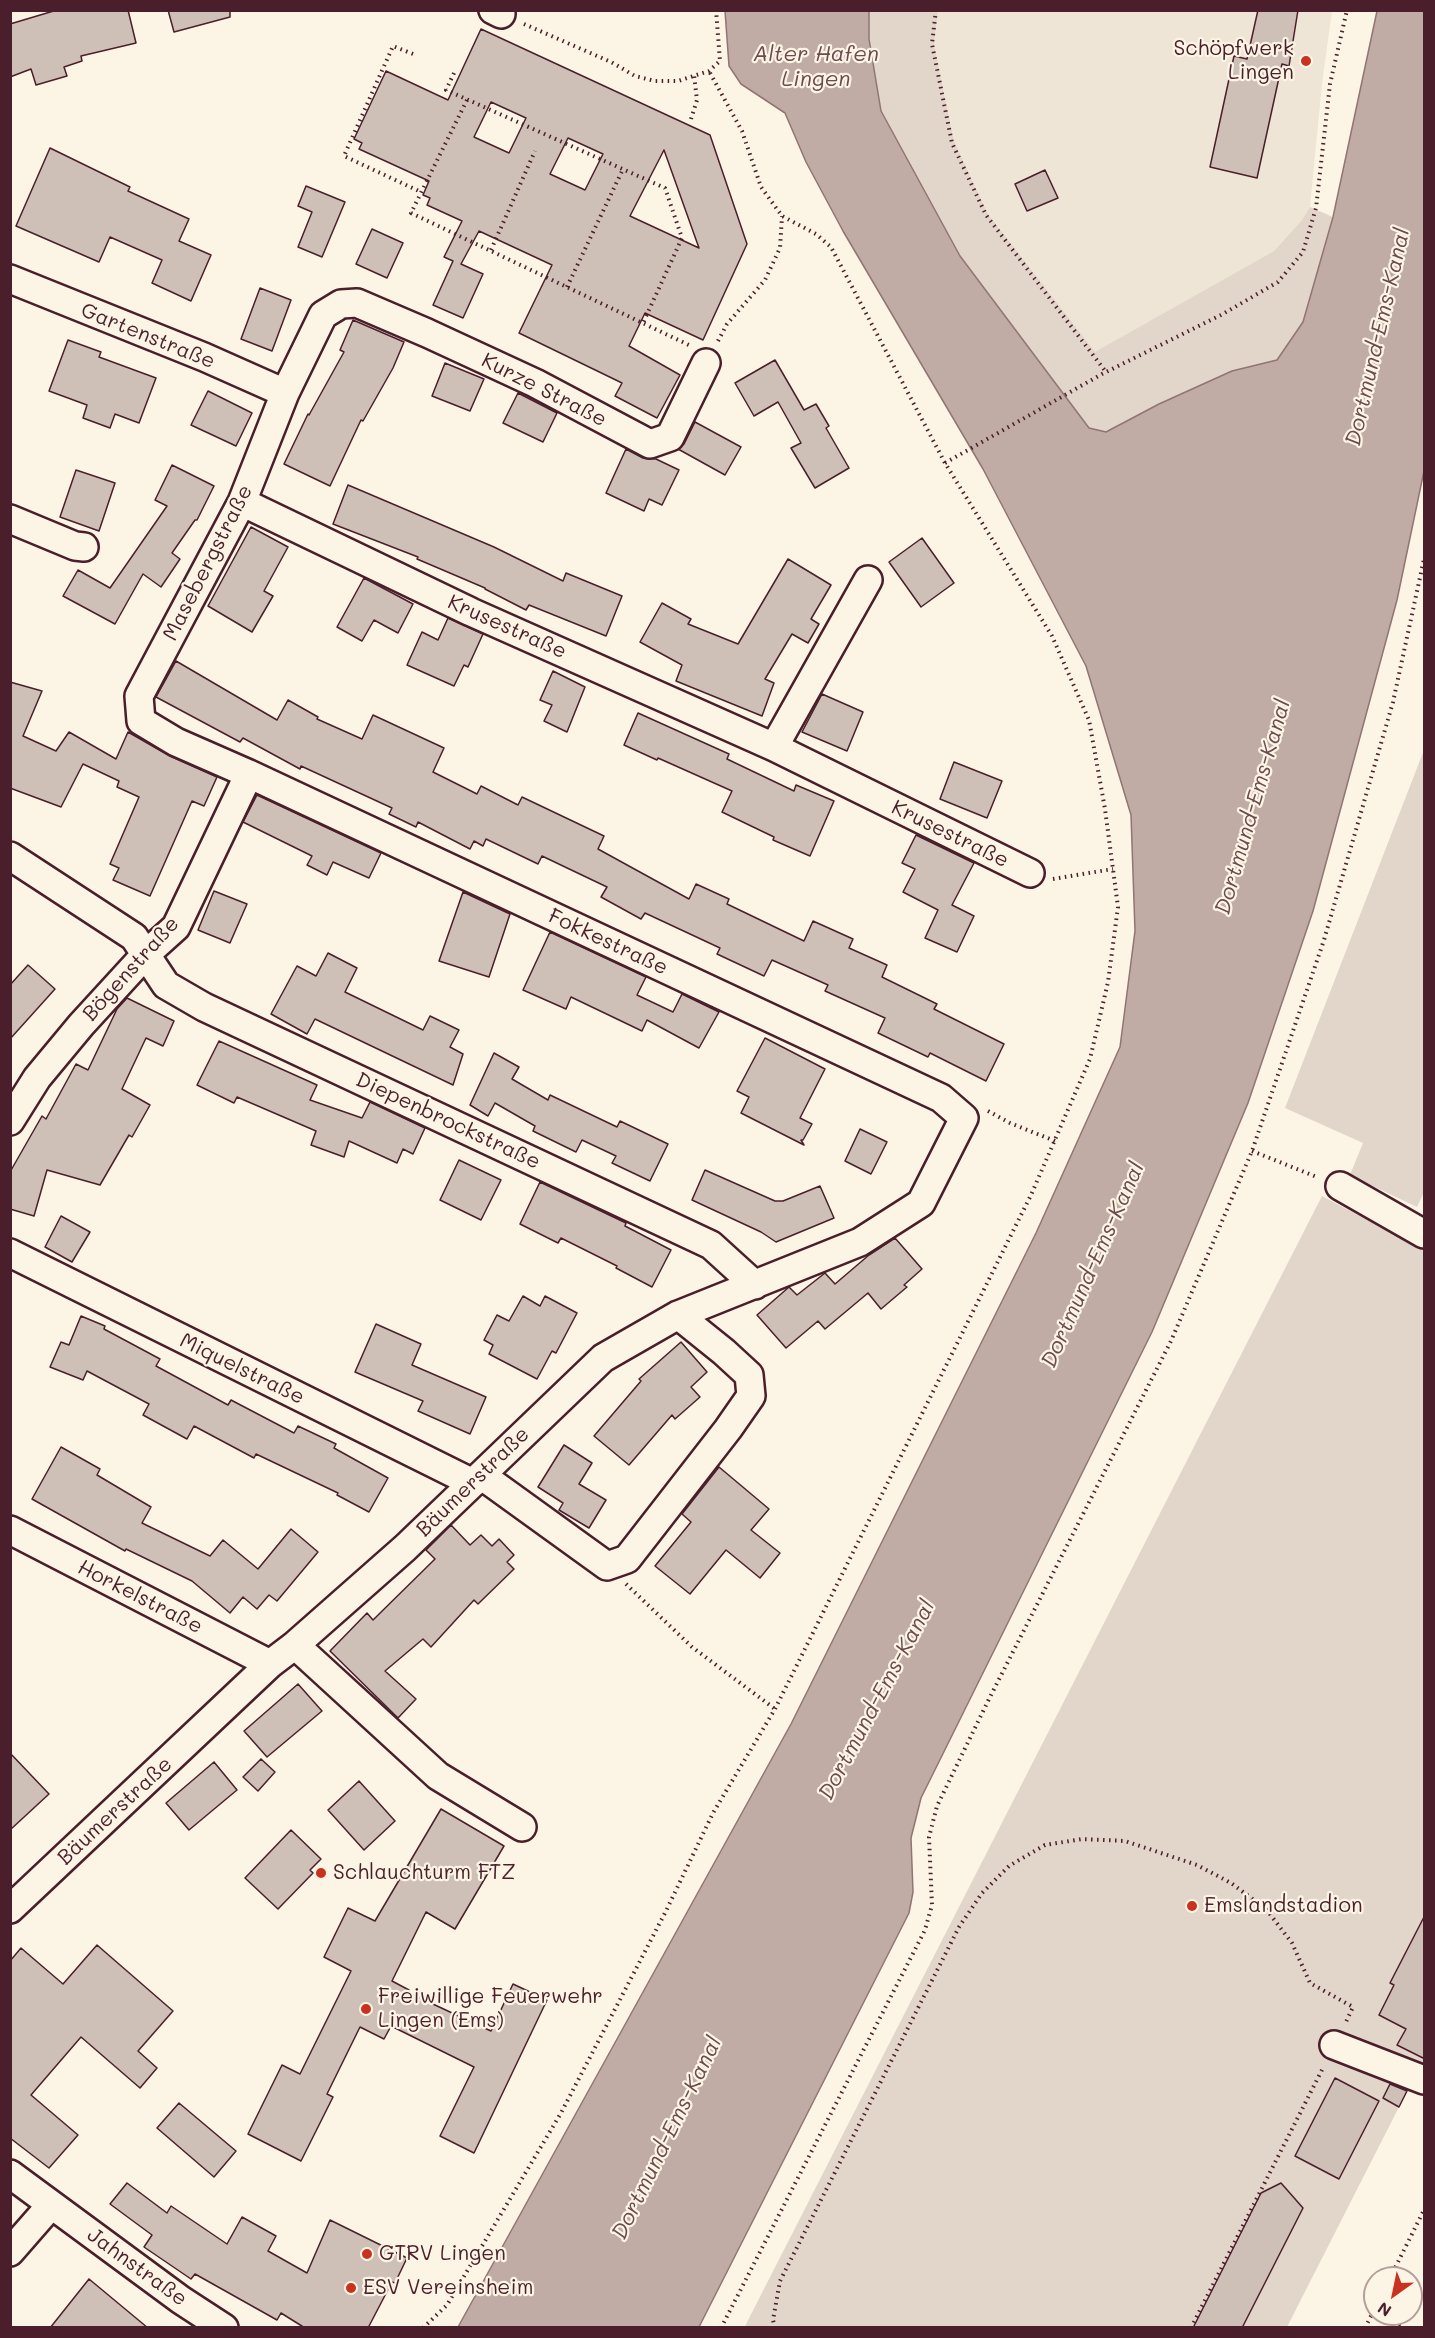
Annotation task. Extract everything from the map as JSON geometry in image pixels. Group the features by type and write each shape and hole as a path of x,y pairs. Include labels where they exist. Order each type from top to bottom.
{"street":[{"name":"Gartenstraße","path":"10,279 204,357 285,393"},
{"name":"Kurze Straße","path":"341,304 357,303 427,333 535,383 650,444 670,437 708,359"},
{"name":"Masebergstraße","path":"249,774 176,742 141,721 139,696 242,502 285,393 323,315 341,304"},
{"name":"Krusestraße","path":"242,502 471,612 774,747 1038,877"},
{"path":"10,519 75,546 84,547"},
{"path":"774,747 868,580"},
{"name":"Bögenstraße","path":"10,1121 37,1078 81,1025 146,954 176,927 249,774"},
{"name":"Fokkestraße","path":"249,774 941,1098 964,1118"},
{"name":"Diepenbrockstraße","path":"10,856 134,938 166,985 204,1007 711,1245 755,1285"},
{"name":"Bäumerstraße","path":"10,1909 270,1664 295,1645 405,1548 603,1358 678,1315 860,1242 921,1203 964,1118"},
{"path":"1340,1186 1425,1234"},
{"name":"Miquelstraße","path":"10,1253 477,1479 607,1566"},
{"path":"607,1566 627,1559 751,1396 749,1375 678,1315"},
{"name":"Horkelstraße","path":"10,1530 270,1664"},
{"path":"295,1645 438,1776 522,1827"},
{"path":"1334,2045 1425,2080"},
{"name":"Jahnstraße","path":"10,2174 181,2300 224,2328"},
{"path":"10,2252 51,2205"},
{"path":"1414,2328 1425,2310"}],"path":[{"path":"497,12 611,62 635,76 655,81 678,81 709,70 720,61 716,10"},
{"path":"936,10 932,44 952,143 986,215 1104,373"},
{"path":"947,462 1104,373 1221,315 1278,282 1303,252 1316,208 1330,84 1347,10"},
{"path":"414,54 393,46 344,156 421,192"},
{"path":"423,2328 447,2305 561,2113 666,1911 713,1814 775,1709 1031,1195 1090,1059 1108,982 1118,908 1105,809 1089,720 1052,636 947,462 831,247 816,234 782,216 761,187 742,131 709,70"},
{"path":"454,73 446,90 665,188 682,238 643,323"},
{"path":"691,119 697,100 694,75"},
{"path":"467,100 411,213 643,323 708,359 727,324 765,280 780,248 782,216"},
{"path":"491,250 534,151"},
{"path":"567,287 623,169"},
{"path":"721,2328 925,1930 932,1905 929,1838 937,1806 994,1688 1171,1341 1252,1150 1324,940 1393,702 1425,559"},
{"path":"1038,877 1113,869"},
{"path":"1010,1123 1056,1141"},
{"path":"1252,1150 1340,1186"},
{"path":"607,1566 692,1647 775,1709"},
{"path":"775,2328 773,2320 780,2281 960,1928 982,1893 1009,1866 1045,1845 1082,1839 1125,1841 1197,1865 1231,1883 1266,1909 1292,1943 1310,1983 1353,2007 1191,2328"},
{"path":"1396,2266 1425,2210"}],"shaded area":[{"path":"869,11 938,11 934,45 954,141 988,214 1095,352 1274,251 1301,221 1310,207 1333,217 1303,322 1277,361 1232,371 1159,404 1106,432 1089,428 960,256 881,111 869,39"},
{"path":"938,11 1332,11 1310,207 1301,221 1274,251 1095,353 988,214 954,141 934,45"},
{"path":"1424,750 1424,1192 1417,1207 1350,1175 1363,1143 1285,1108"},
{"name":"Emslandstadion","path":"1322,1196 1424,1250 1424,2061 1287,2327 744,2328"}],"water":[{"path":"725,11 869,11 869,39 881,111 960,256 1089,428 1106,432 1159,404 1232,371 1277,360 1303,322 1333,217 1377,11 1424,11 1424,471 1397,600 1313,911 1248,1103 1152,1332 921,1798 911,1838 913,1892 909,1913 699,2327 458,2327 791,1724 1036,1233 1120,1047 1135,931 1131,815 1086,666 983,469 843,231 806,162 785,113 741,84 729,66"}],"building":[{"path":"57,10 128,10 136,43 81,56 82,61 64,67 67,76 36,85 31,69 10,77 10,24"},
{"path":"168,10 230,10 230,17 174,32"},
{"path":"1258,10 1298,10 1289,66 1282,64 1257,178 1210,167 1234,56 1247,59"},
{"path":"481,29 710,135 747,244 703,340 645,313 629,346 680,375 657,418 615,396 622,383 519,333 552,265 479,231 461,264 483,274 463,318 433,305 453,261 444,257 462,221 427,205 430,198 423,195 429,181 359,149 362,143 354,139 386,71 448,100","holes":["491,102 526,118 509,153 474,137","568,138 603,154 585,190 550,174","664,150 699,248 630,216"]},
{"path":"50,148 130,187 128,191 189,219 179,241 211,255 191,301 152,283 162,260 110,237 99,262 16,226"},
{"path":"1045,170 1058,198 1027,211 1015,184"},
{"path":"306,186 345,202 322,257 298,247 312,212 298,206"},
{"path":"372,229 403,243 387,278 356,264"},
{"path":"260,288 291,300 272,351 241,339"},
{"path":"353,320 404,342 393,368 363,421 361,420 330,486 284,464 308,414 344,352 340,350"},
{"path":"68,340 101,352 99,357 156,378 139,423 115,414 110,428 83,418 87,405 49,391"},
{"path":"775,360 804,410 816,404 829,426 826,428 849,468 815,488 791,448 801,443 778,402 754,416 735,383"},
{"path":"445,363 484,379 470,411 432,396"},
{"path":"208,391 252,413 236,446 191,425"},
{"path":"518,393 557,413 543,442 503,423"},
{"path":"695,422 741,447 725,475 678,449 684,444"},
{"path":"626,449 643,458 656,459 679,470 662,505 649,499 644,511 606,493"},
{"path":"172,465 214,486 197,520 172,553 180,559 161,587 143,574 115,624 63,596 78,570 110,588 167,506 155,500"},
{"path":"76,470 115,483 99,531 60,517"},
{"path":"348,485 494,547 563,581 566,573 622,596 606,636 529,605 526,610 485,588 417,559 418,557 333,524"},
{"path":"251,527 288,547 264,591 273,596 252,632 208,606"},
{"path":"922,538 954,583 921,607 889,562"},
{"path":"788,559 831,585 811,619 819,624 808,643 792,634 765,679 774,683 762,716 676,681 682,665 640,642 662,603 691,619 688,624 738,644"},
{"path":"364,578 413,604 398,633 374,620 362,641 337,627"},
{"path":"448,618 483,634 468,667 464,665 454,686 407,665 422,632 438,640"},
{"path":"176,661 277,720 288,700 318,717 317,719 362,739 373,715 444,748 433,772 477,794 481,786 518,805 522,797 604,836 598,849 689,899 696,884 729,899 727,904 804,941 813,921 853,939 849,948 887,965 882,977 937,1004 934,1009 1004,1044 986,1081 930,1053 928,1057 878,1033 885,1018 825,991 828,985 772,960 764,976 717,954 720,948 645,913 641,919 601,897 607,887 542,856 538,864 486,839 483,846 474,841 470,849 418,822 416,827 389,814 392,808 301,766 300,769 243,738 240,742 156,697"},
{"path":"553,671 585,687 567,732 544,721 552,705 540,700"},
{"path":"10,682 42,691 23,736 56,751 69,732 116,759 128,732 170,756 217,777 204,806 192,801 150,896 113,880 119,868 110,864 139,797 117,787 119,781 83,764 61,807 10,788"},
{"path":"822,694 863,712 847,751 802,732"},
{"path":"638,713 729,754 727,759 794,791 796,785 834,801 810,856 773,840 774,837 722,812 732,791 624,745"},
{"path":"954,762 1002,781 987,818 940,799"},
{"path":"257,795 381,853 369,878 333,862 327,875 307,865 312,856 243,822"},
{"path":"916,835 974,863 952,905 974,916 957,952 925,938 938,910 903,892 915,869 902,863"},
{"path":"214,891 247,904 230,943 198,930"},
{"path":"463,892 510,914 489,977 439,961"},
{"path":"550,932 646,977 637,995 673,1012 682,994 719,1012 699,1048 647,1020 642,1031 571,997 566,1009 523,990"},
{"path":"328,953 357,968 345,992 423,1030 430,1016 459,1030 450,1047 463,1054 453,1085 315,1019 307,1034 271,1014 297,966 316,976"},
{"path":"28,965 55,989 10,1039 10,985"},
{"path":"127,998 174,1021 163,1046 146,1038 122,1089 150,1105 132,1137 129,1135 100,1185 47,1170 34,1216 10,1209 10,1172 42,1116 46,1119 76,1064 88,1070 117,1009"},
{"path":"765,1038 825,1069 800,1118 812,1124 801,1140 804,1145 741,1113 749,1097 737,1091"},
{"path":"219,1041 317,1085 310,1100 362,1118 370,1102 425,1128 413,1154 403,1149 397,1163 349,1141 344,1157 311,1145 316,1131 237,1097 234,1103 197,1085"},
{"path":"494,1053 519,1067 512,1079 548,1100 550,1095 617,1127 620,1121 668,1144 650,1181 612,1163 616,1156 582,1140 576,1152 533,1131 535,1126 495,1103 488,1116 470,1105"},
{"path":"860,1129 887,1142 871,1174 845,1161"},
{"path":"459,1160 501,1180 481,1220 440,1200"},
{"path":"705,1170 775,1201 783,1201 820,1186 834,1218 776,1242 761,1232 692,1200"},
{"path":"540,1182 626,1223 625,1226 671,1250 652,1287 616,1268 617,1266 561,1238 558,1243 520,1224"},
{"path":"61,1216 90,1232 72,1262 45,1247"},
{"path":"895,1238 922,1269 904,1285 907,1287 881,1309 868,1293 825,1329 818,1321 786,1348 757,1315 789,1287 797,1295 825,1273 835,1284 869,1255"},
{"path":"523,1296 540,1306 545,1296 577,1313 556,1353 552,1351 537,1379 489,1354 493,1345 484,1340 497,1315 509,1321"},
{"path":"81,1316 105,1326 104,1329 160,1359 156,1366 228,1405 231,1400 294,1433 298,1426 336,1444 334,1448 388,1478 369,1512 337,1495 338,1493 256,1454 254,1458 194,1426 187,1439 143,1415 149,1404 87,1371 83,1380 50,1367 61,1342 69,1345"},
{"path":"376,1324 421,1344 412,1365 486,1397 470,1434 418,1411 423,1401 355,1372"},
{"path":"681,1342 707,1372 691,1387 700,1397 675,1419 672,1415 629,1465 594,1436 641,1381 639,1379"},
{"path":"564,1445 592,1463 579,1484 606,1500 589,1528 559,1510 563,1503 538,1487"},
{"path":"61,1447 100,1469 97,1475 151,1507 142,1523 210,1556 223,1540 258,1569 291,1529 318,1552 277,1601 269,1595 257,1609 243,1597 230,1613 192,1581 126,1549 125,1551 32,1499"},
{"path":"719,1467 769,1509 751,1530 780,1553 760,1578 726,1550 690,1594 655,1566 691,1522 682,1514"},
{"path":"451,1525 470,1545 481,1535 492,1546 499,1539 514,1555 507,1562 514,1569 478,1604 474,1600 431,1647 423,1639 385,1671 416,1699 398,1718 330,1651 367,1613 373,1620 435,1559 426,1550"},
{"path":"298,1684 322,1711 267,1757 244,1731"},
{"path":"10,1753 49,1794 10,1830"},
{"path":"261,1759 275,1772 258,1791 243,1777"},
{"path":"214,1762 237,1790 189,1830 166,1803"},
{"path":"359,1781 395,1821 364,1850 328,1810"},
{"path":"441,1809 504,1846 455,1929 426,1912 392,1981 409,1990 407,1992 491,2031 513,1984 547,2000 474,2153 440,2136 474,2067 391,2026 384,2039 360,2027 327,2094 333,2097 301,2161 248,2134 282,2065 300,2074 351,1971 324,1957 348,1908 375,1921"},
{"path":"291,1830 321,1859 310,1870 313,1873 278,1909 245,1878"},
{"path":"1425,1915 1425,2059 1397,2045 1406,2029 1379,2015 1394,1985 1390,1983"},
{"path":"97,1945 173,2011 138,2051 157,2068 140,2088 81,2037 31,2095 78,2135 49,2168 10,2138 10,1961 21,1948 63,1984"},
{"path":"1335,2078 1379,2101 1339,2179 1295,2156"},
{"path":"1390,2084 1407,2091 1399,2107 1383,2098"},
{"path":"179,2103 236,2151 214,2177 157,2128"},
{"path":"127,2183 167,2213 171,2206 227,2244 242,2217 276,2236 268,2251 307,2273 330,2220 407,2258 368,2328 305,2328 281,2313 277,2320 195,2274 191,2279 144,2247 152,2235 110,2204"},
{"path":"1281,2183 1303,2208 1242,2328 1193,2328 1261,2193"},
{"path":"89,2279 148,2328 50,2328"}],"place":[{"name":"Schöpfwerk Lingen","path":"1306,61"},
{"name":"Schlauchturm FTZ","path":"321,1873"},
{"name":"Emslandstadion","path":"1192,1906"},
{"name":"Freiwillige Feuerwehr Lingen (Ems)","path":"366,2009"},
{"name":"GTRV Lingen","path":"367,2254"},
{"name":"ESV Vereinsheim","path":"351,2288"}],"water label":[{"name":"Alter Hafen Lingen","path":"816,66"},
{"name":"Dortmund-Ems-Kanal","path":"1378,337"},
{"name":"Dortmund-Ems-Kanal","path":"1253,807"},
{"name":"Dortmund-Ems-Kanal","path":"1093,1265"},
{"name":"Dortmund-Ems-Kanal","path":"877,1700"},
{"name":"Dortmund-Ems-Kanal","path":"667,2138"}]}
